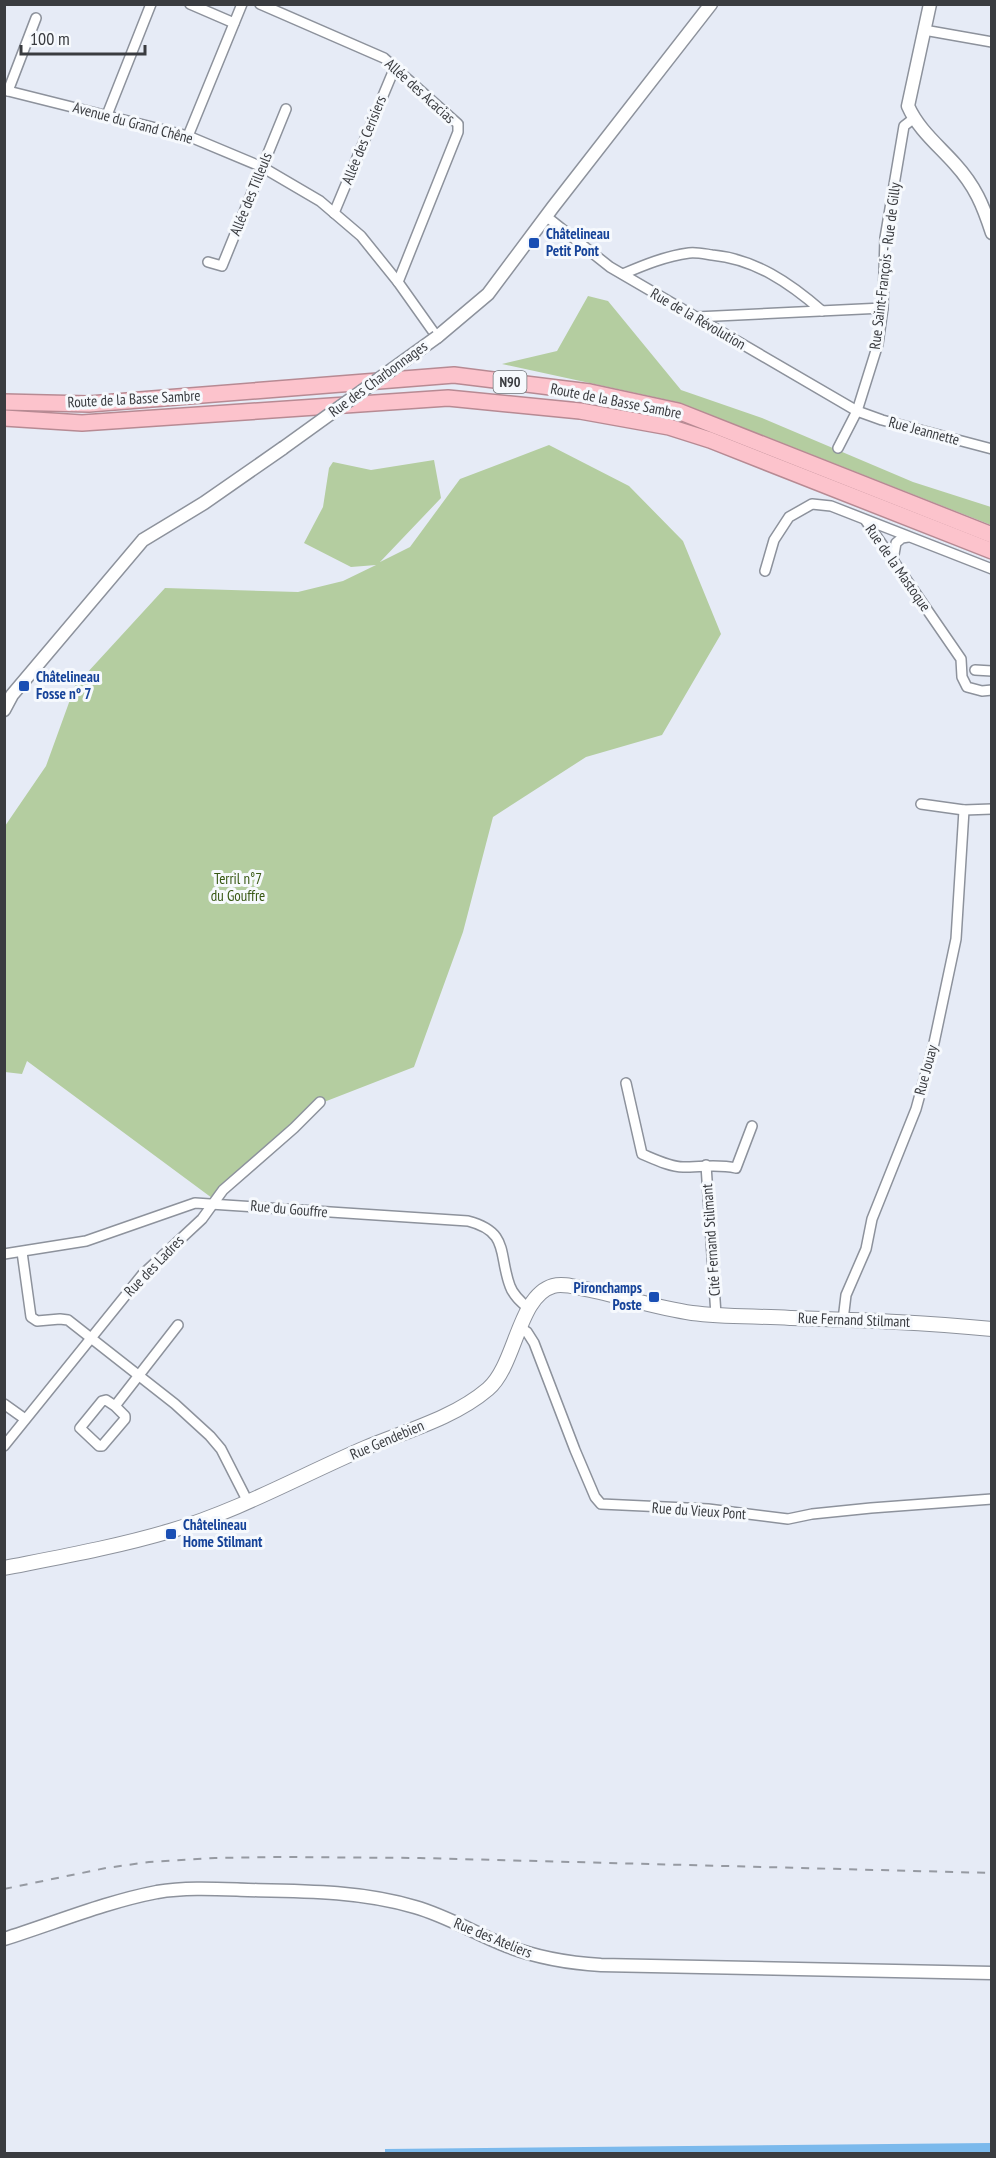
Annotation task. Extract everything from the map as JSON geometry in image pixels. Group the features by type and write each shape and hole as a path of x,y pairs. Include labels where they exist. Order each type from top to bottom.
{"highway":[{"name":"Route de la Basse Sambre","path":"4,402 89,404 454,375 590,392 678,411 992,535"},
{"name":"Route de la Basse Sambre","path":"4,418 82,423 448,398 580,411 669,427 992,551"},
{"path":"932,511 949,512 992,529"},
{"path":"968,542 981,552 992,556"}],"main road":[{"name":"Rue Gendebien","path":"4,1568 171,1531 248,1502 456,1410 488,1389 500,1376 528,1308 545,1290 555,1286 564,1285 690,1313 717,1315"},
{"name":"Rue Fernand Stilmant","path":"717,1315 992,1329"}],"street":[{"path":"107,115 151,4"},
{"path":"190,4 234,23"},
{"path":"189,136 242,4"},
{"name":"Allée des Acacias","path":"260,4 384,58 458,124 458,132 398,282"},
{"name":"Rue des Charbonnages","path":"4,710 8,694 143,540 204,503 283,448 437,337 488,294 711,4"},
{"path":"930,4 908,106 913,119 974,187 992,232"},
{"path":"6,91 36,18"},
{"path":"924,30 992,42"},
{"name":"Allée des Cerisiers","path":"334,213 395,67"},
{"name":"Avenue du Grand Chêne","path":"6,91 189,136 262,166 320,201 361,236 398,282 437,337"},
{"name":"Allée des Tilleuls","path":"208,262 222,266 286,108"},
{"name":"Rue Saint-François - Rue de Gilly","path":"838,448 857,411 878,344 883,308 885,237 904,126 913,119"},
{"name":"Rue de la Révolution","path":"547,217 623,274 857,411"},
{"path":"623,274 666,258 691,253 719,256 764,269 781,279 822,311"},
{"path":"696,318 883,308"},
{"name":"Rue Jeannette","path":"857,411 882,420 992,449"},
{"name":"Rue de la Mastoque","path":"765,571 774,540 789,517 813,504 831,506 867,521 961,659 962,677 967,687 982,691 992,690"},
{"path":"867,521 992,569"},
{"path":"893,560 896,543 908,537"},
{"path":"975,670 992,671"},
{"path":"921,804 964,810 992,809"},
{"name":"Rue Jouay","path":"843,1320 846,1294 866,1249 872,1219 916,1109 934,1043 956,939 964,810"},
{"name":"Cité Fernand Stilmant","path":"626,1083 642,1154 680,1168 706,1165 736,1168 752,1126"},
{"name":"Rue des Ladres","path":"4,1446 142,1275 202,1219 223,1190 320,1102"},
{"name":"Cité Fernand Stilmant","path":"706,1165 717,1315"},
{"name":"Rue du Gouffre","path":"4,1254 86,1241 195,1203 459,1220 487,1228 499,1239 510,1286 519,1300 528,1308"},
{"path":"22,1252 31,1317 37,1321 68,1320 175,1404 221,1449 248,1502"},
{"path":"115,1406 178,1325"},
{"name":"Rue du Vieux Pont","path":"521,1328 527,1332 534,1343 575,1450 595,1497 601,1504 708,1509 788,1519 872,1508 992,1499"},
{"path":"106,1400 115,1406 124,1419 102,1446 99,1446 80,1428 102,1401 106,1400"},
{"path":"4,1404 26,1419"},
{"name":"Rue des Ateliers","path":"4,1939 124,1900 158,1892 188,1889 294,1891 361,1895 389,1900 418,1908 507,1946 566,1963 992,1973"}],"green space":[{"path":"588,296 608,301 681,390 762,418 913,482 991,507 991,525 677,402 502,364 557,351"},
{"name":"Terril n°7 du Gouffre","path":"549,445 629,486 683,541 721,634 662,735 586,757 493,817 463,932 414,1067 324,1102 212,1198 27,1061 22,1074 5,1072 5,826 46,766 75,686 165,588 298,592 343,581 376,565 351,567 304,543 323,507 329,468 333,462 371,470 434,460 441,498 380,562 410,547 460,479"}],"water":[{"path":"991,2143 991,2154 385,2153 385,2149"}],"railway":[{"path":"4,1889 106,1868 149,1862 215,1858 420,1858 992,1873"}],"place":[{"name":"Châtelineau Petit Pont","path":"534,243"},
{"name":"Châtelineau Fosse n° 7","path":"24,686"},
{"name":"Pironchamps Poste","path":"654,1297"},
{"name":"Châtelineau Home Stilmant","path":"171,1534"}]}
